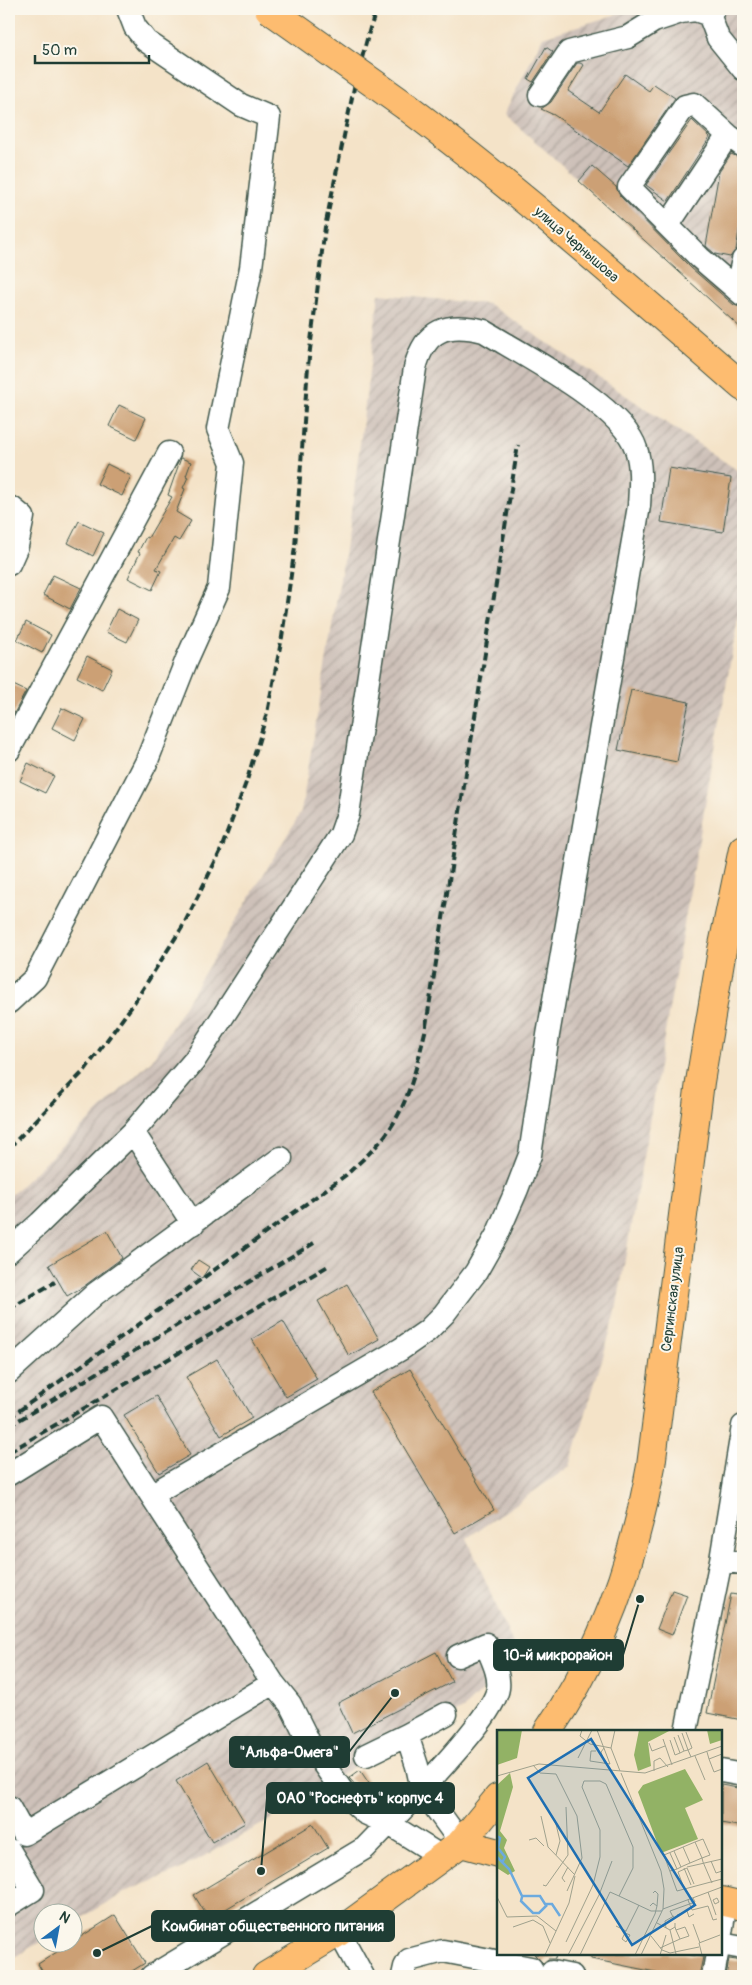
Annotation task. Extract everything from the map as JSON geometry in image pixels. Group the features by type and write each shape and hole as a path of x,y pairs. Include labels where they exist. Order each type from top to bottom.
{"main road":[{"name":"улица Чернышова","path":"269,9 471,155 542,213 743,386"},
{"name":"Сергинская улица","path":"549,1730 580,1678 601,1631 632,1551 643,1510 651,1466 700,1082 722,950 743,849"},
{"path":"266,1976 339,1932 452,1850 497,1799"},
{"path":"452,1850 497,1853"}],"lane":[{"path":"9,1002 35,978 146,763 219,588 232,463 218,429 251,268 269,117 241,105 146,41 135,27 128,9"},
{"path":"540,94 569,52 628,37 654,21 681,12 695,10 709,10 718,38 743,69"},
{"path":"668,225 736,141 694,104 685,106 629,187 700,258 739,292"},
{"path":"739,292 743,260"},
{"path":"9,1251 133,1132 194,1061 341,834 348,814 414,368 419,353 426,341 438,333 453,326 466,326 484,331 590,397 608,411 625,428 636,448 640,474 639,506 548,1035 530,1155 497,1235 476,1272 444,1314 427,1331 393,1354 151,1494"},
{"path":"9,750 169,453"},
{"path":"9,564 17,546 23,516 12,508"},
{"path":"133,1132 193,1224"},
{"path":"9,1372 95,1294 281,1158"},
{"path":"9,1474 102,1418 273,1683 290,1704 311,1746 345,1795 365,1813 452,1850"},
{"path":"686,1730 721,1560 743,1426"},
{"path":"721,1560 743,1563"},
{"path":"152,1976 365,1848 389,1824 458,1749 488,1709 498,1689 496,1669 486,1644 458,1656"},
{"path":"9,1807 16,1838 273,1683"},
{"path":"366,1755 446,1714"},
{"path":"407,1735 422,1789 452,1850"},
{"path":"722,1771 743,1775"},
{"path":"9,1850 34,1890 9,1905"},
{"path":"722,1930 730,1903"},
{"path":"339,1932 363,1976"},
{"path":"722,1944 743,1948"},
{"path":"403,1976 409,1960 443,1951 502,1958 552,1972"},
{"path":"713,1976 717,1955"}],"shaded area":[{"path":"634,9 743,9 743,325 504,114 543,37"},
{"path":"379,294 489,304 743,474 743,590 615,1316 570,1466 467,1538 518,1656 463,1709 360,1763 264,1823 177,1871 129,1890 82,1918 82,1902 32,1902 32,1947 9,1960 9,1197 152,1060 301,812 352,507"}],"building":[{"path":"546,47 553,52 533,82 528,79"},
{"path":"577,63 584,65 568,91 599,112 625,74 649,91 654,84 675,98 628,166 554,115 541,109 551,102"},
{"path":"692,120 710,137 668,201 646,185"},
{"path":"731,154 743,159 743,206 736,250 730,257 715,254 706,246 719,172"},
{"path":"592,166 616,187 620,196 691,268 734,305 743,308 743,330 579,181"},
{"path":"119,405 146,418 136,439 109,426"},
{"path":"181,458 191,462 186,476 188,477 183,488 185,489 176,512 191,521 179,541 174,538 156,569 161,571 152,590 128,578 146,537 148,538 172,497 168,495"},
{"path":"107,464 131,476 122,496 97,484"},
{"path":"669,468 731,478 723,532 661,522"},
{"path":"79,521 104,533 93,556 68,543"},
{"path":"53,575 81,588 70,609 43,595"},
{"path":"117,609 138,620 127,642 106,632"},
{"path":"26,622 51,635 42,653 17,640"},
{"path":"87,656 112,669 102,690 77,677"},
{"path":"9,683 26,691 9,723"},
{"path":"631,690 689,702 677,762 618,750"},
{"path":"62,708 85,719 75,740 52,728"},
{"path":"28,763 54,776 45,793 20,781"},
{"path":"107,1231 122,1258 83,1287 67,1296 49,1265"},
{"path":"198,1260 209,1267 202,1278 191,1270"},
{"path":"347,1284 379,1339 349,1356 318,1301"},
{"path":"283,1321 317,1379 286,1397 252,1339"},
{"path":"217,1359 252,1418 221,1436 186,1377"},
{"path":"410,1369 494,1510 455,1533 371,1392"},
{"path":"156,1396 190,1455 159,1473 124,1415"},
{"path":"672,1590 687,1595 672,1635 657,1629"},
{"path":"731,1594 743,1596 742,1720 707,1713"},
{"path":"436,1652 452,1682 352,1733 338,1703"},
{"path":"208,1761 245,1823 212,1842 176,1781"},
{"path":"360,1770 372,1788 363,1793 349,1778"},
{"path":"722,1785 743,1789 743,1827 722,1823"},
{"path":"313,1824 328,1848 209,1919 194,1895"},
{"path":"115,1915 145,1963 124,1976 45,1976 38,1964 57,1952 82,1952 82,1936"},
{"path":"535,1955 556,1955 555,1959 548,1959 543,1963"},
{"path":"591,1955 690,1955 703,1957 699,1976 675,1976 591,1959"},
{"path":"729,1959 743,1961 743,1976 726,1976"}],"railway":[{"path":"9,1148 85,1070 132,1006 183,926 220,852 247,780 267,713 282,637 295,547 308,366 325,227 354,88 377,9"},
{"path":"9,1418 346,1175 381,1140 398,1116 412,1081 425,1032 518,445"},
{"path":"9,1426 314,1243"},
{"path":"9,1452 328,1266"},
{"path":"9,1309 55,1282"}],"place":[{"name":"10-й микрорайон","path":"640,1599"},
{"name":"\"Альфа-Омега\"","path":"395,1693"},
{"name":"ОАО \"Роснефть\" корпус 4","path":"261,1871"},
{"name":"Комбинат общественного питания","path":"97,1953"}]}
